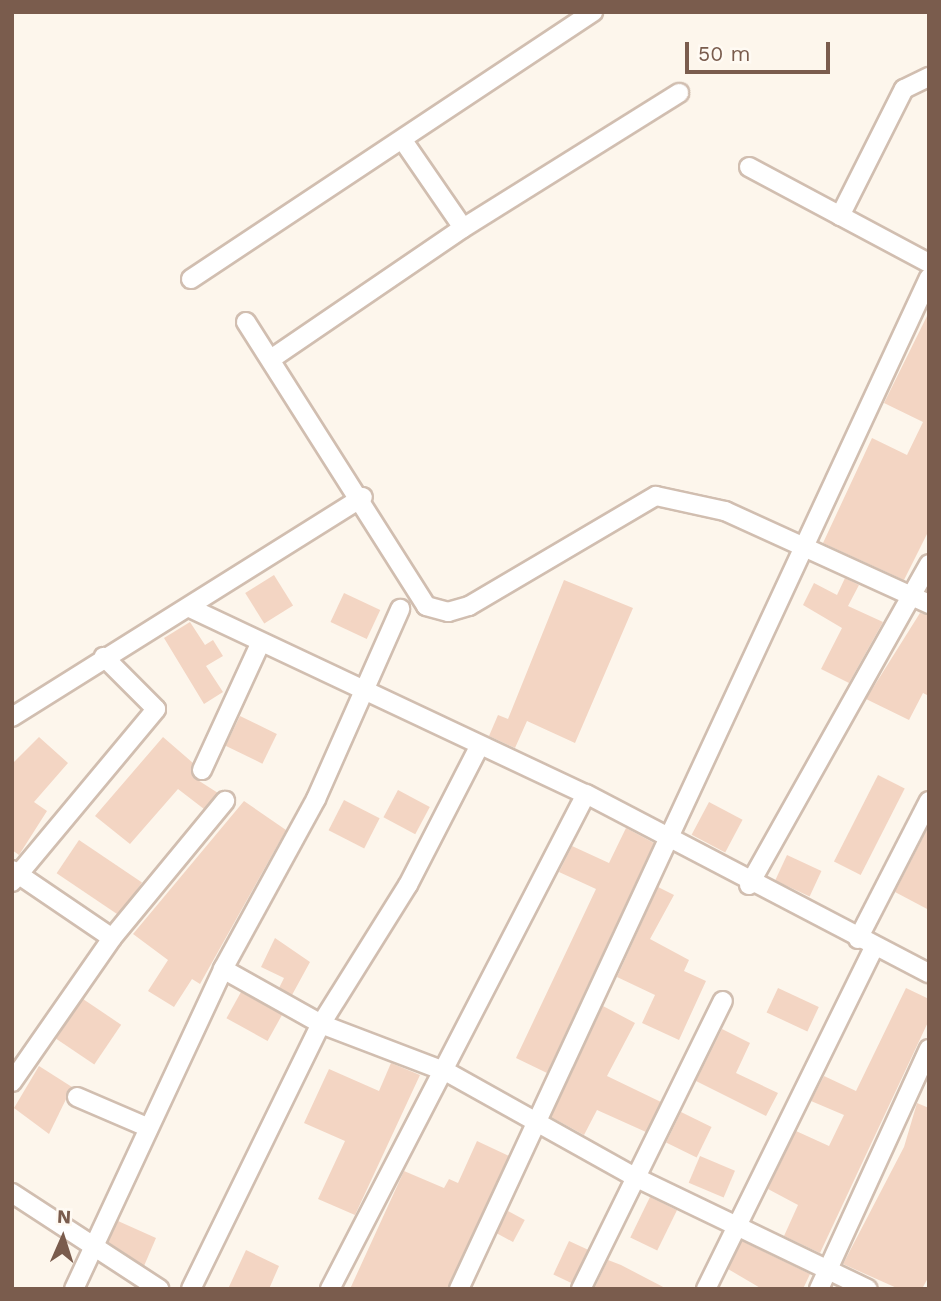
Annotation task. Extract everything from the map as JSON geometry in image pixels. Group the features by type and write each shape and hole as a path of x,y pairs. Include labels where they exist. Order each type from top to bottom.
{"street":[{"path":"191,279 404,142 593,12"},
{"path":"841,216 904,89 929,77"},
{"path":"271,359 463,228 679,93"},
{"path":"404,142 463,228"},
{"path":"748,167 929,263"},
{"path":"460,1289 540,1122 929,278"},
{"path":"246,322 363,497 426,606 448,612 469,606 656,496 690,498 922,600"},
{"path":"12,717 104,657 191,609 363,497"},
{"path":"749,885 922,600 929,564"},
{"path":"191,609 259,646 365,689 586,794 749,885 929,974"},
{"path":"74,1289 223,969 316,799 400,609"},
{"path":"202,770 259,646"},
{"path":"104,657 156,709 14,875 113,939"},
{"path":"191,1289 321,1024 408,885 481,745"},
{"path":"330,1289 447,1072 586,794"},
{"path":"858,939 929,800"},
{"path":"12,1082 113,939 225,801"},
{"path":"706,1289 739,1224 804,1079 874,947"},
{"path":"223,969 321,1024 447,1072 637,1178 739,1224 869,1289"},
{"path":"581,1289 723,1001"},
{"path":"819,1289 929,1049"},
{"path":"77,1097 149,1128"},
{"path":"12,1193 92,1249 159,1289"}],"building":[{"path":"929,312 929,530 904,580 823,543 872,438 907,455 923,422 884,403"},
{"path":"274,575 293,606 264,624 245,593"},
{"path":"845,578 859,585 848,606 883,622 849,683 821,669 842,628 803,605 814,583 837,595"},
{"path":"564,580 633,608 575,743 527,721 515,748 489,736 498,715 508,719"},
{"path":"344,593 380,610 367,639 330,622"},
{"path":"920,613 929,615 929,696 923,693 909,720 866,699"},
{"path":"190,622 205,645 213,640 223,656 206,666 223,692 204,704 164,638"},
{"path":"240,716 277,734 262,764 226,746"},
{"path":"39,737 68,763 34,802 47,811 19,855 12,850 12,764"},
{"path":"163,737 193,763 193,777 218,793 204,809 178,789 130,844 95,816"},
{"path":"878,775 905,789 861,875 834,861"},
{"path":"398,790 430,807 415,834 383,817"},
{"path":"344,800 380,818 364,848 329,830"},
{"path":"244,801 286,830 200,984 192,979 174,1007 148,991 168,960 133,934"},
{"path":"709,802 743,820 725,853 692,835"},
{"path":"929,826 929,910 895,892"},
{"path":"626,828 654,843 547,1073 516,1058 596,889 559,872 572,846 609,863"},
{"path":"79,840 142,882 120,916 57,873"},
{"path":"787,855 821,871 810,896 775,880"},
{"path":"658,887 674,895 650,939 689,960 684,971 706,981 679,1040 642,1023 655,995 617,977"},
{"path":"275,938 310,962 292,995 279,988 284,978 261,967"},
{"path":"778,988 819,1007 807,1031 767,1012"},
{"path":"906,988 929,999 929,1020 820,1253 784,1236 798,1205 768,1189 796,1131 829,1146 844,1115 811,1101 824,1076 856,1091"},
{"path":"241,992 282,1015 268,1041 226,1018"},
{"path":"83,999 121,1025 94,1065 56,1039"},
{"path":"603,1006 635,1023 607,1076 661,1102 646,1132 597,1110 584,1135 551,1117"},
{"path":"722,1029 750,1043 736,1073 778,1093 766,1116 696,1081"},
{"path":"391,1063 420,1075 355,1215 318,1199 345,1141 304,1123 329,1069 379,1091"},
{"path":"39,1066 72,1087 49,1134 14,1108"},
{"path":"917,1103 929,1108 929,1276 922,1289 899,1289 843,1264 904,1147"},
{"path":"681,1112 712,1127 697,1157 666,1143"},
{"path":"477,1141 509,1156 448,1289 350,1289 404,1171 444,1188 449,1179 458,1183"},
{"path":"700,1156 735,1171 724,1198 689,1183"},
{"path":"650,1197 677,1210 657,1251 630,1237"},
{"path":"508,1211 525,1220 513,1242 496,1233"},
{"path":"118,1221 156,1238 144,1266 108,1242"},
{"path":"569,1241 588,1250 572,1283 553,1275"},
{"path":"742,1241 810,1274 803,1289 762,1289 728,1269"},
{"path":"246,1250 279,1266 269,1289 228,1289"},
{"path":"608,1260 621,1265 667,1289 594,1289"}]}
